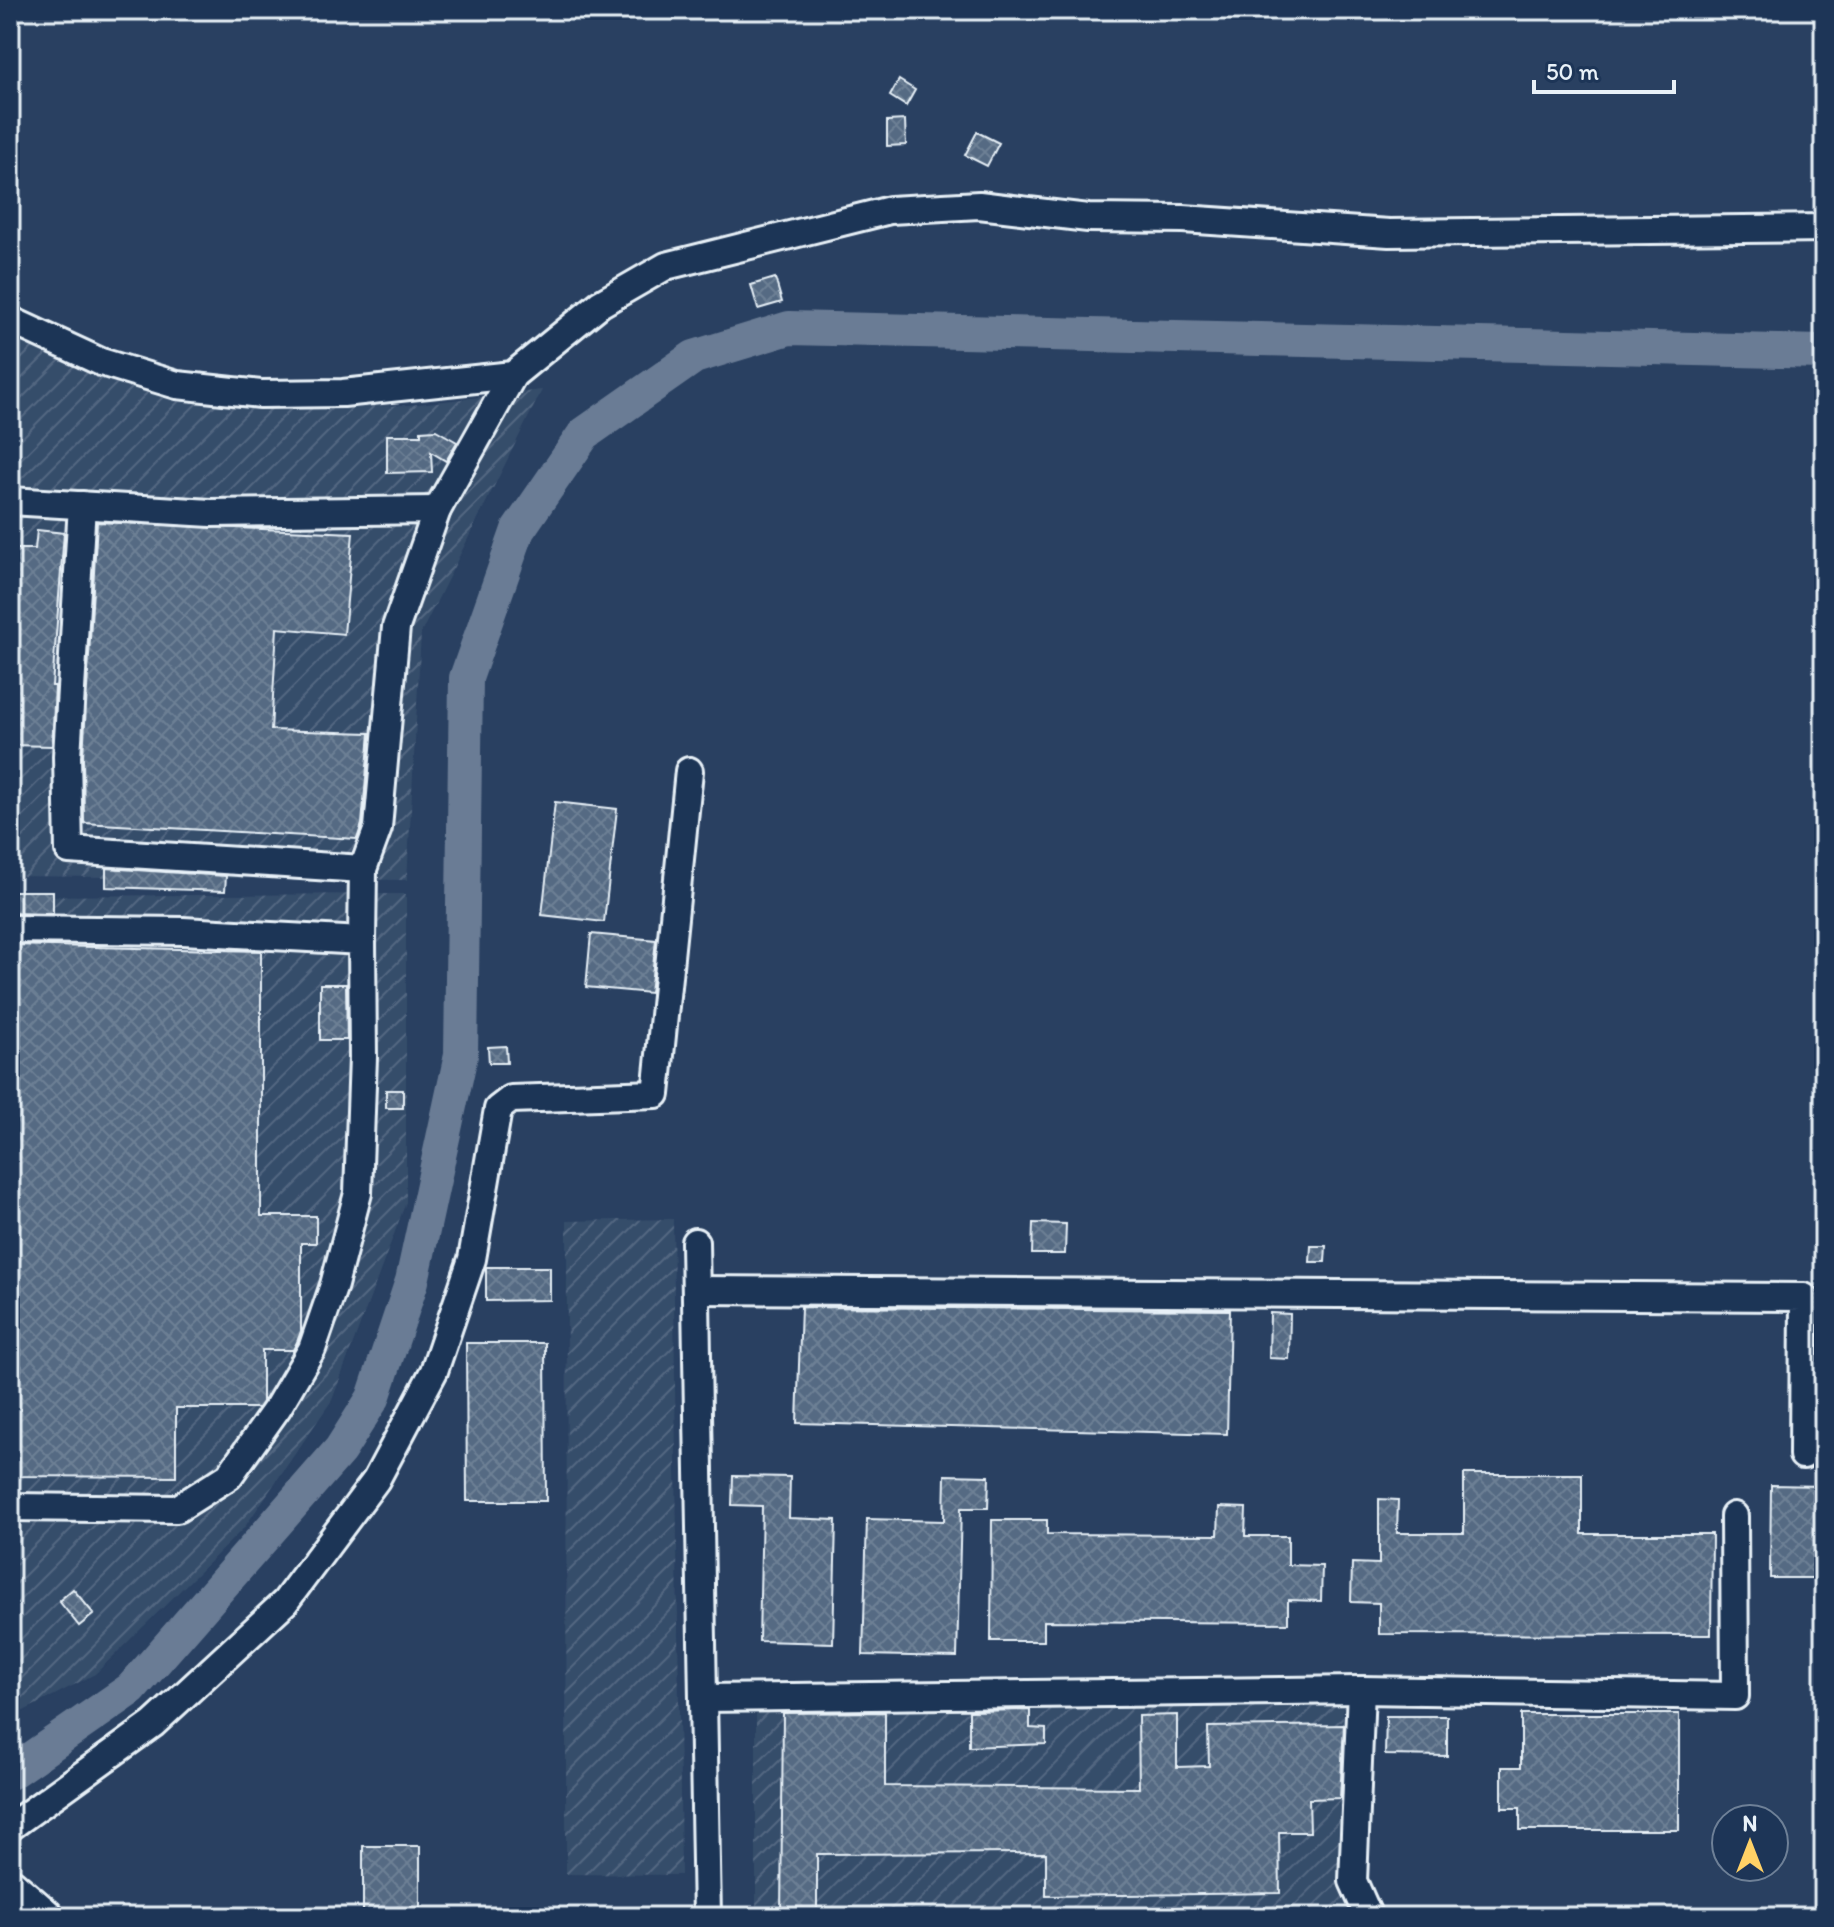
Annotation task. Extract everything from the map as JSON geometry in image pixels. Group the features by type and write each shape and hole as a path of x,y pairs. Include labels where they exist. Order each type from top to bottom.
{"main road":[{"path":"10,1886 46,1917"}],"street":[{"path":"10,1507 177,1509 229,1476 278,1407 312,1349 334,1285 358,1193 363,1057 363,869 378,828 396,627 437,510 513,375 600,304 666,266 890,210 979,205 1088,218 1183,219 1389,233 1824,228"},
{"path":"10,320 101,362 177,385 261,394 343,393 513,375"},
{"path":"10,501 211,513 437,510"},
{"path":"82,505 67,756 69,850 363,869"},
{"path":"10,1827 153,1724 285,1602 376,1480 434,1371 472,1259 498,1109 511,1099 656,1094 689,771"},
{"path":"10,929 183,931 362,941"},
{"path":"695,1242 707,1917"},
{"path":"696,1290 1804,1297 1803,1455"},
{"path":"703,1698 1361,1690 1735,1696 1734,1516"},
{"path":"1361,1690 1353,1881 1369,1917"}],"shaded area":[{"path":"10,338 180,402 309,407 410,405 542,390 421,633 407,880 10,876"},
{"path":"406,894 406,1202 332,1400 244,1528 95,1674 10,1718 10,896"},
{"path":"673,1219 681,1875 566,1874 567,1221"},
{"path":"1343,1704 1343,1883 1356,1917 756,1917 756,1712"}],"building":[{"path":"899,80 915,90 906,106 890,96"},
{"path":"905,120 906,145 887,146 887,121"},
{"path":"977,132 999,143 987,166 965,155"},
{"path":"775,278 782,302 758,309 751,285"},
{"path":"436,430 457,442 446,461 431,452 432,472 387,473 387,435 421,435 421,431"},
{"path":"97,522 353,533 344,634 277,628 271,730 370,733 362,824 357,839 84,823 83,756"},
{"path":"37,530 64,533 52,686 55,686 52,746 10,745 13,549 35,549"},
{"path":"555,802 617,809 604,922 542,915"},
{"path":"106,868 226,876 225,891 106,887"},
{"path":"10,891 53,891 53,914 10,913"},
{"path":"591,934 656,940 650,993 586,987"},
{"path":"10,945 261,951 261,1216 316,1216 316,1243 301,1243 301,1331 293,1350 262,1350 262,1402 258,1408 176,1408 176,1477 10,1476"},
{"path":"320,984 346,984 347,1040 320,1040"},
{"path":"506,1046 507,1063 489,1063 488,1047"},
{"path":"386,1090 403,1090 403,1108 386,1108"},
{"path":"1033,1223 1066,1224 1065,1254 1032,1254"},
{"path":"1311,1246 1326,1246 1325,1262 1310,1262"},
{"path":"486,1267 550,1267 550,1300 486,1301"},
{"path":"801,1307 1230,1310 1227,1434 797,1423"},
{"path":"1270,1313 1290,1314 1289,1359 1269,1358"},
{"path":"466,1343 545,1343 546,1501 467,1501"},
{"path":"1464,1474 1582,1474 1582,1534 1712,1534 1711,1635 1379,1634 1379,1603 1351,1602 1352,1563 1379,1564 1379,1499 1398,1500 1397,1533 1464,1533"},
{"path":"945,1475 989,1476 988,1508 961,1508 957,1657 863,1655 867,1519 944,1521"},
{"path":"733,1476 790,1477 789,1518 836,1520 833,1643 759,1641 762,1506 732,1505"},
{"path":"1771,1485 1824,1486 1824,1578 1770,1578"},
{"path":"1219,1507 1246,1508 1245,1536 1288,1536 1288,1565 1322,1566 1321,1601 1288,1600 1288,1623 1044,1621 1044,1641 991,1641 992,1520 1047,1520 1047,1534 1218,1535"},
{"path":"73,1589 94,1614 79,1626 59,1601"},
{"path":"1030,1710 1030,1728 1046,1729 1046,1744 969,1747 969,1711"},
{"path":"885,1712 885,1786 1139,1788 1138,1716 1177,1715 1177,1767 1209,1766 1208,1727 1344,1725 1340,1798 1309,1799 1310,1832 1279,1832 1280,1893 1046,1896 1046,1853 817,1854 817,1917 781,1917 783,1713"},
{"path":"1521,1714 1679,1714 1679,1830 1520,1830 1520,1808 1502,1808 1502,1767 1521,1767"},
{"path":"1386,1716 1447,1716 1447,1756 1385,1755"},
{"path":"363,1846 420,1846 420,1917 363,1917"}],"waterway":[{"path":"10,1773 131,1689 340,1450 373,1398 412,1281 461,1055 466,678 518,530 584,434 694,357 789,328 1824,352"}]}
